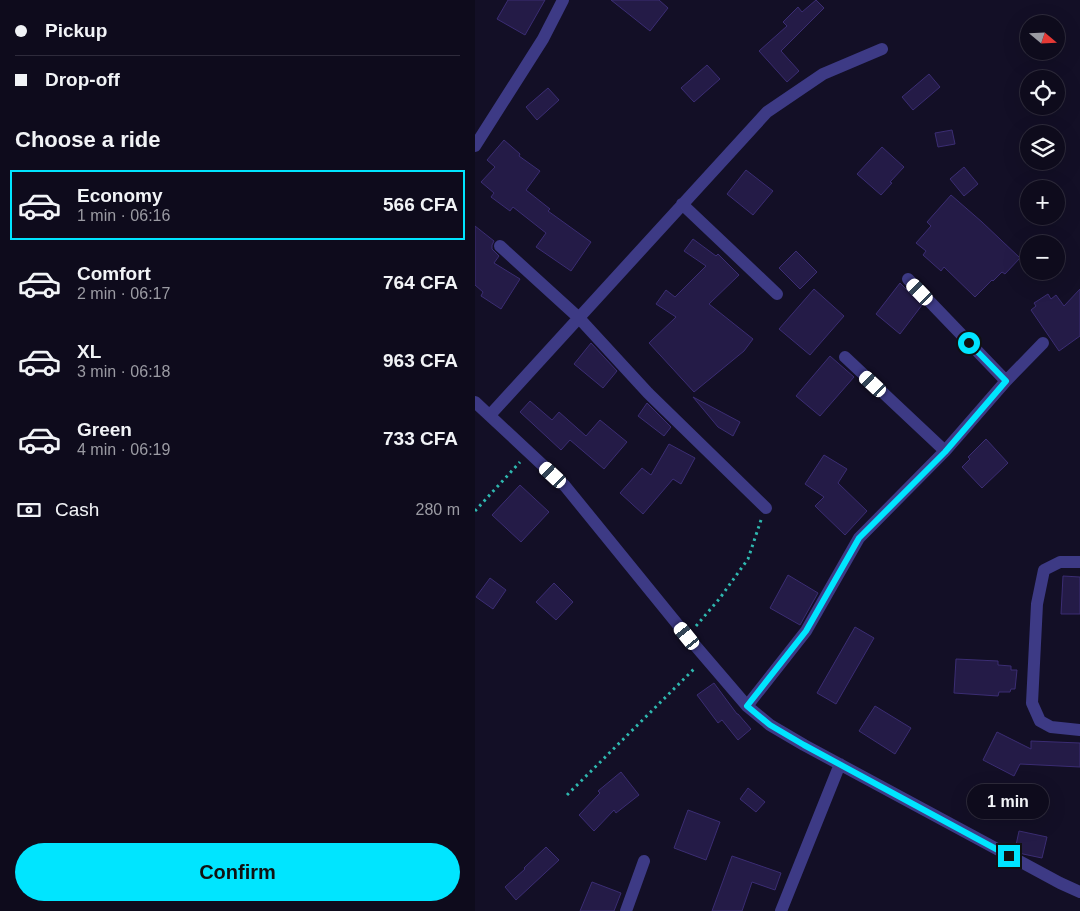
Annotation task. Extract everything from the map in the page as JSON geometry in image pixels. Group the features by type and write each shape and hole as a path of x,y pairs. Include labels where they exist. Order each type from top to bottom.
{"street":[{"path":"475,146 543,39 563,0"},
{"path":"490,415 767,112 823,74 882,49"},
{"path":"682,204 777,294"},
{"path":"500,246 579,318 648,393 766,508"},
{"path":"908,280 1006,381"},
{"path":"747,706 806,631 859,538 945,452 1006,381 1043,343"},
{"path":"845,357 945,452"},
{"path":"475,402 565,486 705,658 747,706 770,725 1080,892"},
{"path":"1080,562 1060,562 1044,570 1037,604 1032,703 1040,721 1051,728 1080,730"},
{"path":"781,911 840,764"},
{"path":"626,911 644,861"}],"path":[{"path":"475,511 529,453"},
{"path":"687,636 748,559 766,508"},
{"path":"567,795 705,658"}],"building":[{"path":"508,0 545,0 525,35 497,19"},
{"path":"611,0 659,0 668,8 650,31"},
{"path":"816,0 824,8 781,51 799,71 787,82 759,51 787,26 783,22 798,7 802,12"},
{"path":"707,65 720,79 694,102 681,88"},
{"path":"929,74 940,87 913,110 902,97"},
{"path":"548,88 559,100 537,120 526,107"},
{"path":"952,130 955,144 938,147 935,133"},
{"path":"504,140 520,154 519,156 540,171 526,190 550,209 548,211 591,242 571,271 536,247 546,233 513,207 510,211 491,197 494,193 481,182 495,167 487,160"},
{"path":"882,147 904,167 881,195 857,174"},
{"path":"964,167 978,184 964,196 950,179"},
{"path":"746,170 773,191 753,215 727,194"},
{"path":"951,195 1020,258 1005,274 1002,272 975,297 944,267 941,271 923,255 926,251 916,243 931,226 927,222"},
{"path":"475,226 494,241 492,249 499,256 494,263 520,279 501,309 481,296 483,292 475,285"},
{"path":"693,239 716,256 718,254 739,275 709,304 753,339 744,351 694,392 649,343 676,317 656,304 666,290 675,297 706,266 684,251"},
{"path":"796,251 817,272 800,289 779,268"},
{"path":"900,283 922,305 900,334 876,314"},
{"path":"814,289 844,316 810,355 779,329"},
{"path":"1080,289 1080,336 1059,351 1031,310 1036,306 1034,303 1048,294 1051,299 1056,295 1064,306"},
{"path":"591,343 617,371 603,388 574,364"},
{"path":"830,356 854,377 820,416 796,396"},
{"path":"693,397 740,422 733,436 718,427"},
{"path":"530,401 552,420 559,412 586,436 600,420 627,442 604,469 570,440 561,450 520,412"},
{"path":"647,403 671,427 664,436 638,416"},
{"path":"986,439 1008,463 982,488 962,467 970,459 968,457"},
{"path":"669,444 695,458 681,484 673,479 643,514 620,493 642,468 651,475"},
{"path":"824,455 847,469 838,483 867,511 845,535 815,506 824,497 805,484"},
{"path":"520,485 549,512 521,542 492,515"},
{"path":"788,575 818,593 800,625 770,608"},
{"path":"1063,576 1080,577 1080,614 1061,614"},
{"path":"490,578 506,590 493,609 476,597"},
{"path":"554,583 573,602 556,620 536,602"},
{"path":"855,627 874,638 836,704 817,693"},
{"path":"956,659 998,661 998,665 1011,666 1011,670 1017,670 1015,689 1011,689 1010,692 999,692 998,696 954,693"},
{"path":"714,683 737,714 751,729 738,740 722,720 718,723 697,695"},
{"path":"875,706 911,728 895,754 859,731"},
{"path":"997,732 1031,749 1031,741 1080,743 1080,767 1020,764 1014,776 983,760"},
{"path":"621,772 639,795 616,813 614,810 594,831 579,815 600,793 598,791"},
{"path":"748,788 765,802 756,812 740,799"},
{"path":"688,810 720,822 706,860 674,848"},
{"path":"1019,831 1047,837 1042,858 1023,854 1015,850"},
{"path":"546,847 559,860 516,900 505,887"},
{"path":"732,856 781,873 775,890 752,882 742,911 712,911"},
{"path":"592,882 621,893 614,911 580,911"}],"route":[{"path":"969,343 1006,381 945,452 859,538 806,631 747,706 770,725 804,745 1009,856"}]}
